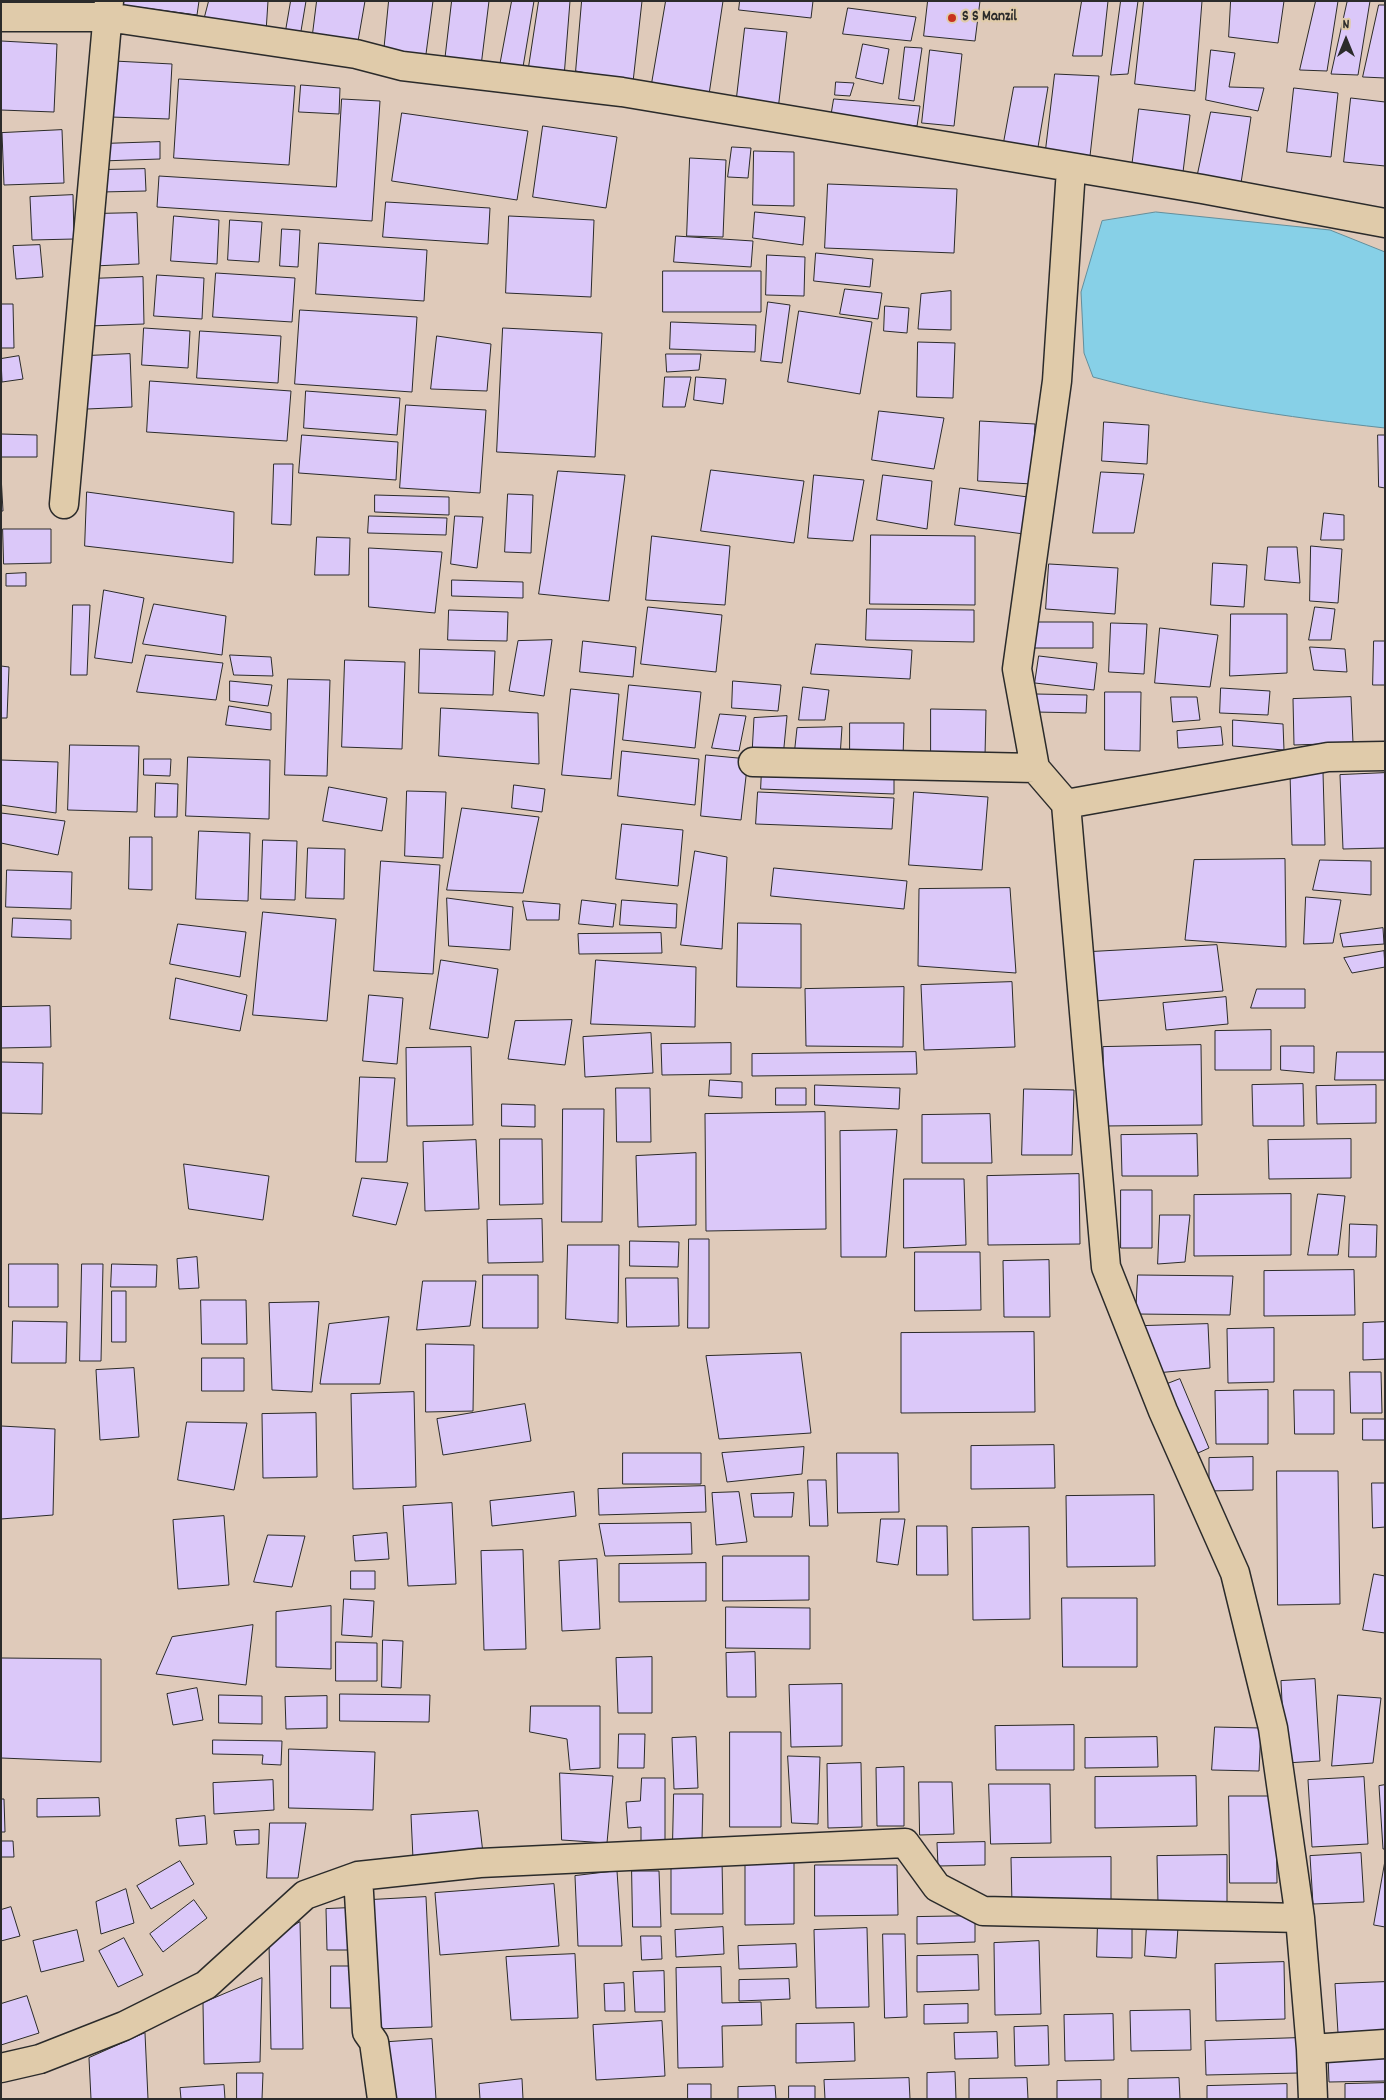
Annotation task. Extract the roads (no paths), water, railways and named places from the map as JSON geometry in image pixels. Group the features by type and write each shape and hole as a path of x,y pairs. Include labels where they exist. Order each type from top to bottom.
{"street":[{"path":"1,16 108,9 356,54 402,66 622,92 1202,189 1385,223"},
{"path":"64,504 108,9"},
{"path":"1071,168 1056,381 1017,668 1035,768 1066,804 1106,1267 1163,1411 1236,1574 1272,1728 1300,1918 1311,2049 1313,2099"},
{"path":"1066,804 1328,757 1385,756"},
{"path":"753,762 1035,768"},
{"path":"1,2068 40,2060 124,2026 206,1985 305,1895 358,1876 480,1863 905,1843 936,1887 983,1911 1300,1918"},
{"path":"358,1876 367,2032 374,2042 382,2099"},
{"path":"1311,2049 1385,2044"}],"water":[{"path":"1156,212 1330,230 1385,252 1385,428 1202,402 1093,377 1084,353 1081,292 1102,221"}],"place":[{"name":"S S Manzil","path":"952,18"}]}
